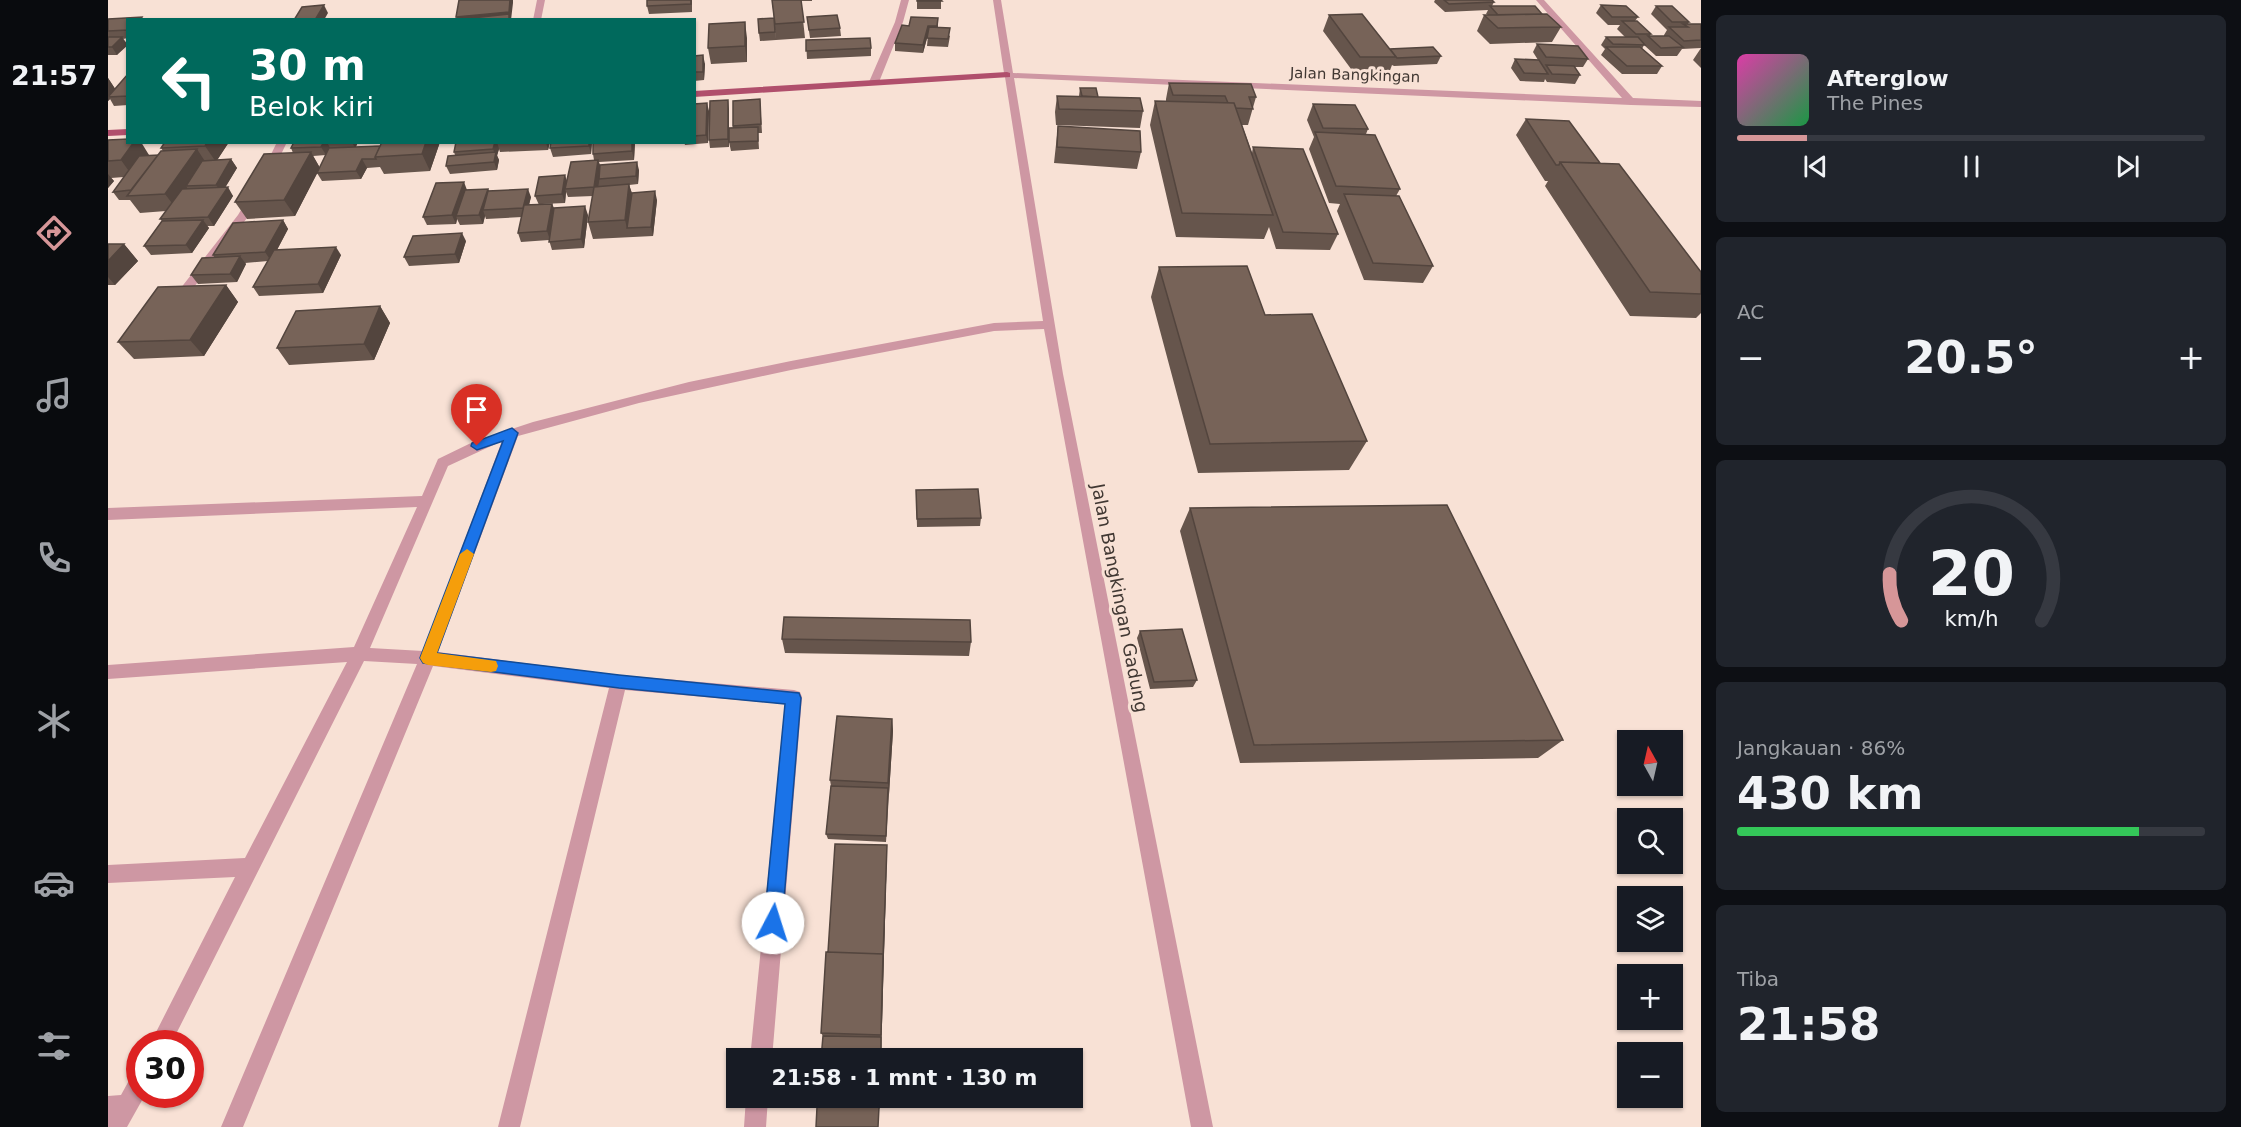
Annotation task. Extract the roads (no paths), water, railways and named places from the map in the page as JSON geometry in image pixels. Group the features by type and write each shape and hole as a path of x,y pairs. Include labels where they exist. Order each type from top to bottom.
{"main road":[{"path":"696,94 1007,75"},
{"path":"108,134 126,132"}],"street":[{"path":"537,18 541,0"},
{"path":"874,82 899,22 905,0"},
{"name":"Jalan Bangkingan Gadung","path":"997,0 1007,75 1049,326 1107,643 1202,1127"},
{"path":"1540,0 1631,102"},
{"name":"Jalan Bangkingan","path":"1007,75 1701,104"},
{"path":"175,303 243,216 281,144"},
{"path":"167,1030 359,654 443,463 464,450 512,433 667,390 994,327 1049,326"},
{"path":"232,1127 428,658 512,433"},
{"path":"108,514 427,501"},
{"path":"108,672 359,654 428,658 619,682 794,698 762,1048"},
{"path":"509,1127 619,682"},
{"path":"108,874 251,867"},
{"path":"115,1127 118,1106"},
{"path":"755,1127 756,1108"}]}
